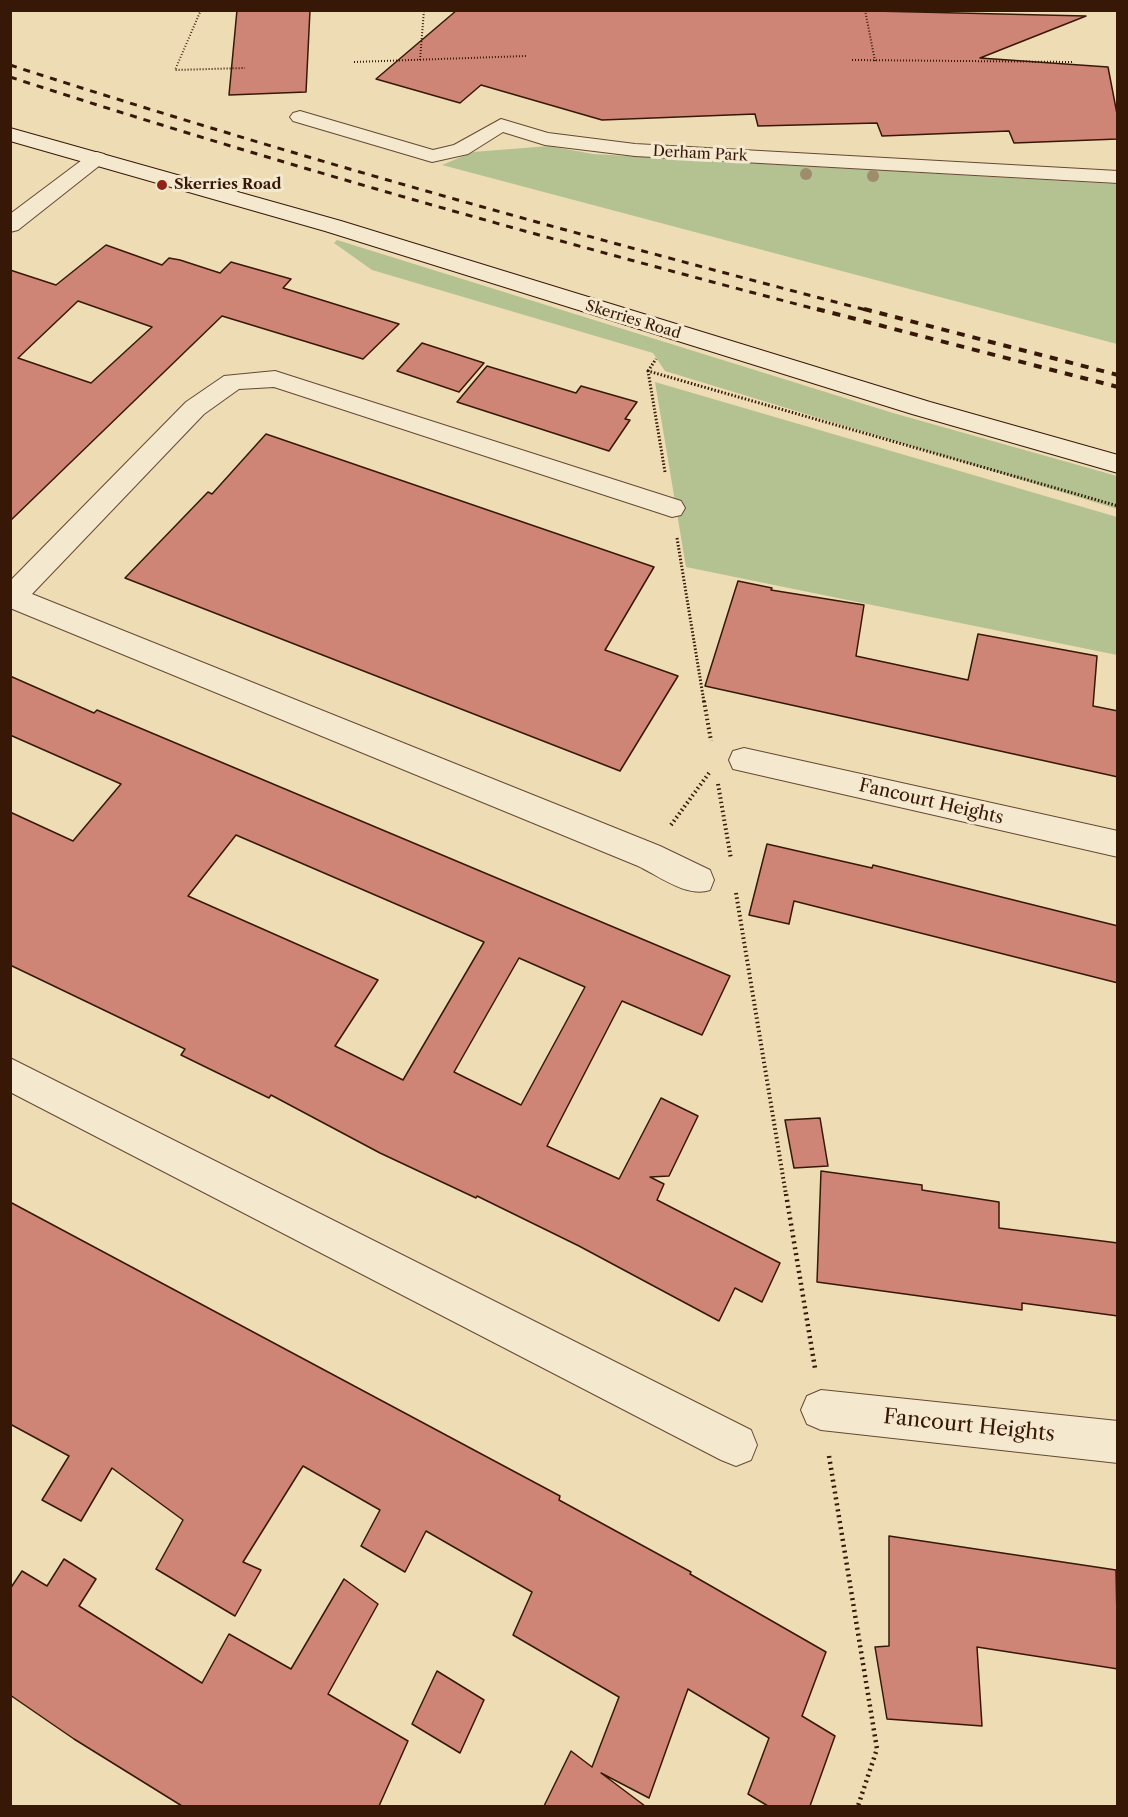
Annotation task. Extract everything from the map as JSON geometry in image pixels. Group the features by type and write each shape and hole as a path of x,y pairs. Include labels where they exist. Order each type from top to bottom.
{"street":[{"name":"Derham Park","path":"300,117 432,156 461,150 501,125 545,140 635,150 1118,177"},
{"name":"Skerries Road","path":"10,134 344,229 909,405 1118,464"},
{"path":"10,225 97,158"},
{"path":"672,508 275,379 233,382 195,408 11,597 649,856 698,880"},
{"name":"Fancourt Heights","path":"730,762 1118,844"},
{"path":"10,1074 736,1445"},
{"name":"Fancourt Heights","path":"821,1410 1118,1442"}],"path":[{"path":"201,10 175,70 245,68"},
{"path":"420,60 424,10"},
{"path":"865,10 875,61"},
{"path":"354,62 526,56"},
{"path":"852,60 1073,62"},
{"path":"732,870 730,762 672,508 648,371 1118,506"},
{"path":"649,856 730,762"},
{"path":"734,882 877,1749 858,1806"}],"green space":[{"path":"549,146 593,154 1117,184 1117,344 442,165 473,152"},
{"path":"337,240 893,413 1117,476 1117,509 665,371 653,353 372,270 334,243"},
{"path":"655,382 1117,517 1117,655 686,567"}],"building":[{"path":"237,10 310,10 306,92 229,95"},
{"path":"457,10 873,11 1086,16 980,58 1108,67 1118,119 1118,139 1014,143 1009,131 882,136 877,123 758,126 755,114 602,120 481,85 460,103 376,79"},
{"path":"106,245 162,265 169,258 220,273 231,262 291,279 283,288 399,324 363,359 222,316 10,521 10,270 56,285","holes":["78,301 152,327 91,383 18,358"]},
{"path":"422,343 484,363 459,392 397,371"},
{"path":"487,366 576,393 581,386 637,402 625,419 630,420 609,451 457,402"},
{"path":"266,434 654,567 605,650 678,676 620,771 125,578 208,492 212,494"},
{"path":"738,581 772,588 771,590 864,605 856,656 968,680 978,634 1097,656 1093,706 1118,711 1118,777 705,686"},
{"path":"10,676 94,713 97,710 730,976 702,1035 622,1001 547,1146 619,1179 661,1098 698,1116 669,1176 650,1177 664,1184 657,1200 780,1263 762,1302 735,1288 719,1321 579,1246 477,1196 476,1198 380,1153 271,1095 269,1098 181,1055 185,1049 10,965 10,812 73,841 121,784 10,735","holes":["236,835 484,942 403,1080 335,1046 378,980 188,896","519,958 585,987 521,1105 454,1072"]},
{"path":"767,844 872,868 873,865 1118,926 1118,983 794,901 789,924 749,915"},
{"path":"820,1118 828,1166 794,1168 785,1120"},
{"path":"821,1171 922,1185 922,1190 999,1202 999,1228 1118,1243 1118,1316 1022,1303 1022,1310 817,1282"},
{"path":"10,1202 560,1496 559,1500 691,1572 690,1574 826,1652 802,1716 835,1736 810,1806 768,1806 748,1794 769,1738 688,1689 649,1798 601,1773 645,1806 544,1806 571,1751 592,1767 619,1697 513,1635 532,1592 426,1531 405,1572 361,1546 380,1510 303,1466 243,1562 261,1570 235,1616 156,1569 183,1520 112,1468 81,1521 42,1500 69,1456 10,1424"},
{"path":"889,1536 1116,1570 1118,1669 977,1647 982,1726 887,1719 875,1647 889,1646"},
{"path":"64,1559 96,1579 79,1606 202,1683 229,1634 291,1669 344,1579 378,1604 328,1694 408,1741 379,1806 182,1806 74,1739 10,1695 10,1589 22,1571 47,1586"},
{"path":"437,1671 484,1700 460,1753 412,1724"}],"railway":[{"path":"10,65 224,132 438,194 870,311"},
{"path":"10,77 415,200 823,311"},
{"path":"817,309 1118,387"},
{"path":"864,309 1118,375"}],"place":[{"name":"Skerries Road","path":"162,185"}]}
